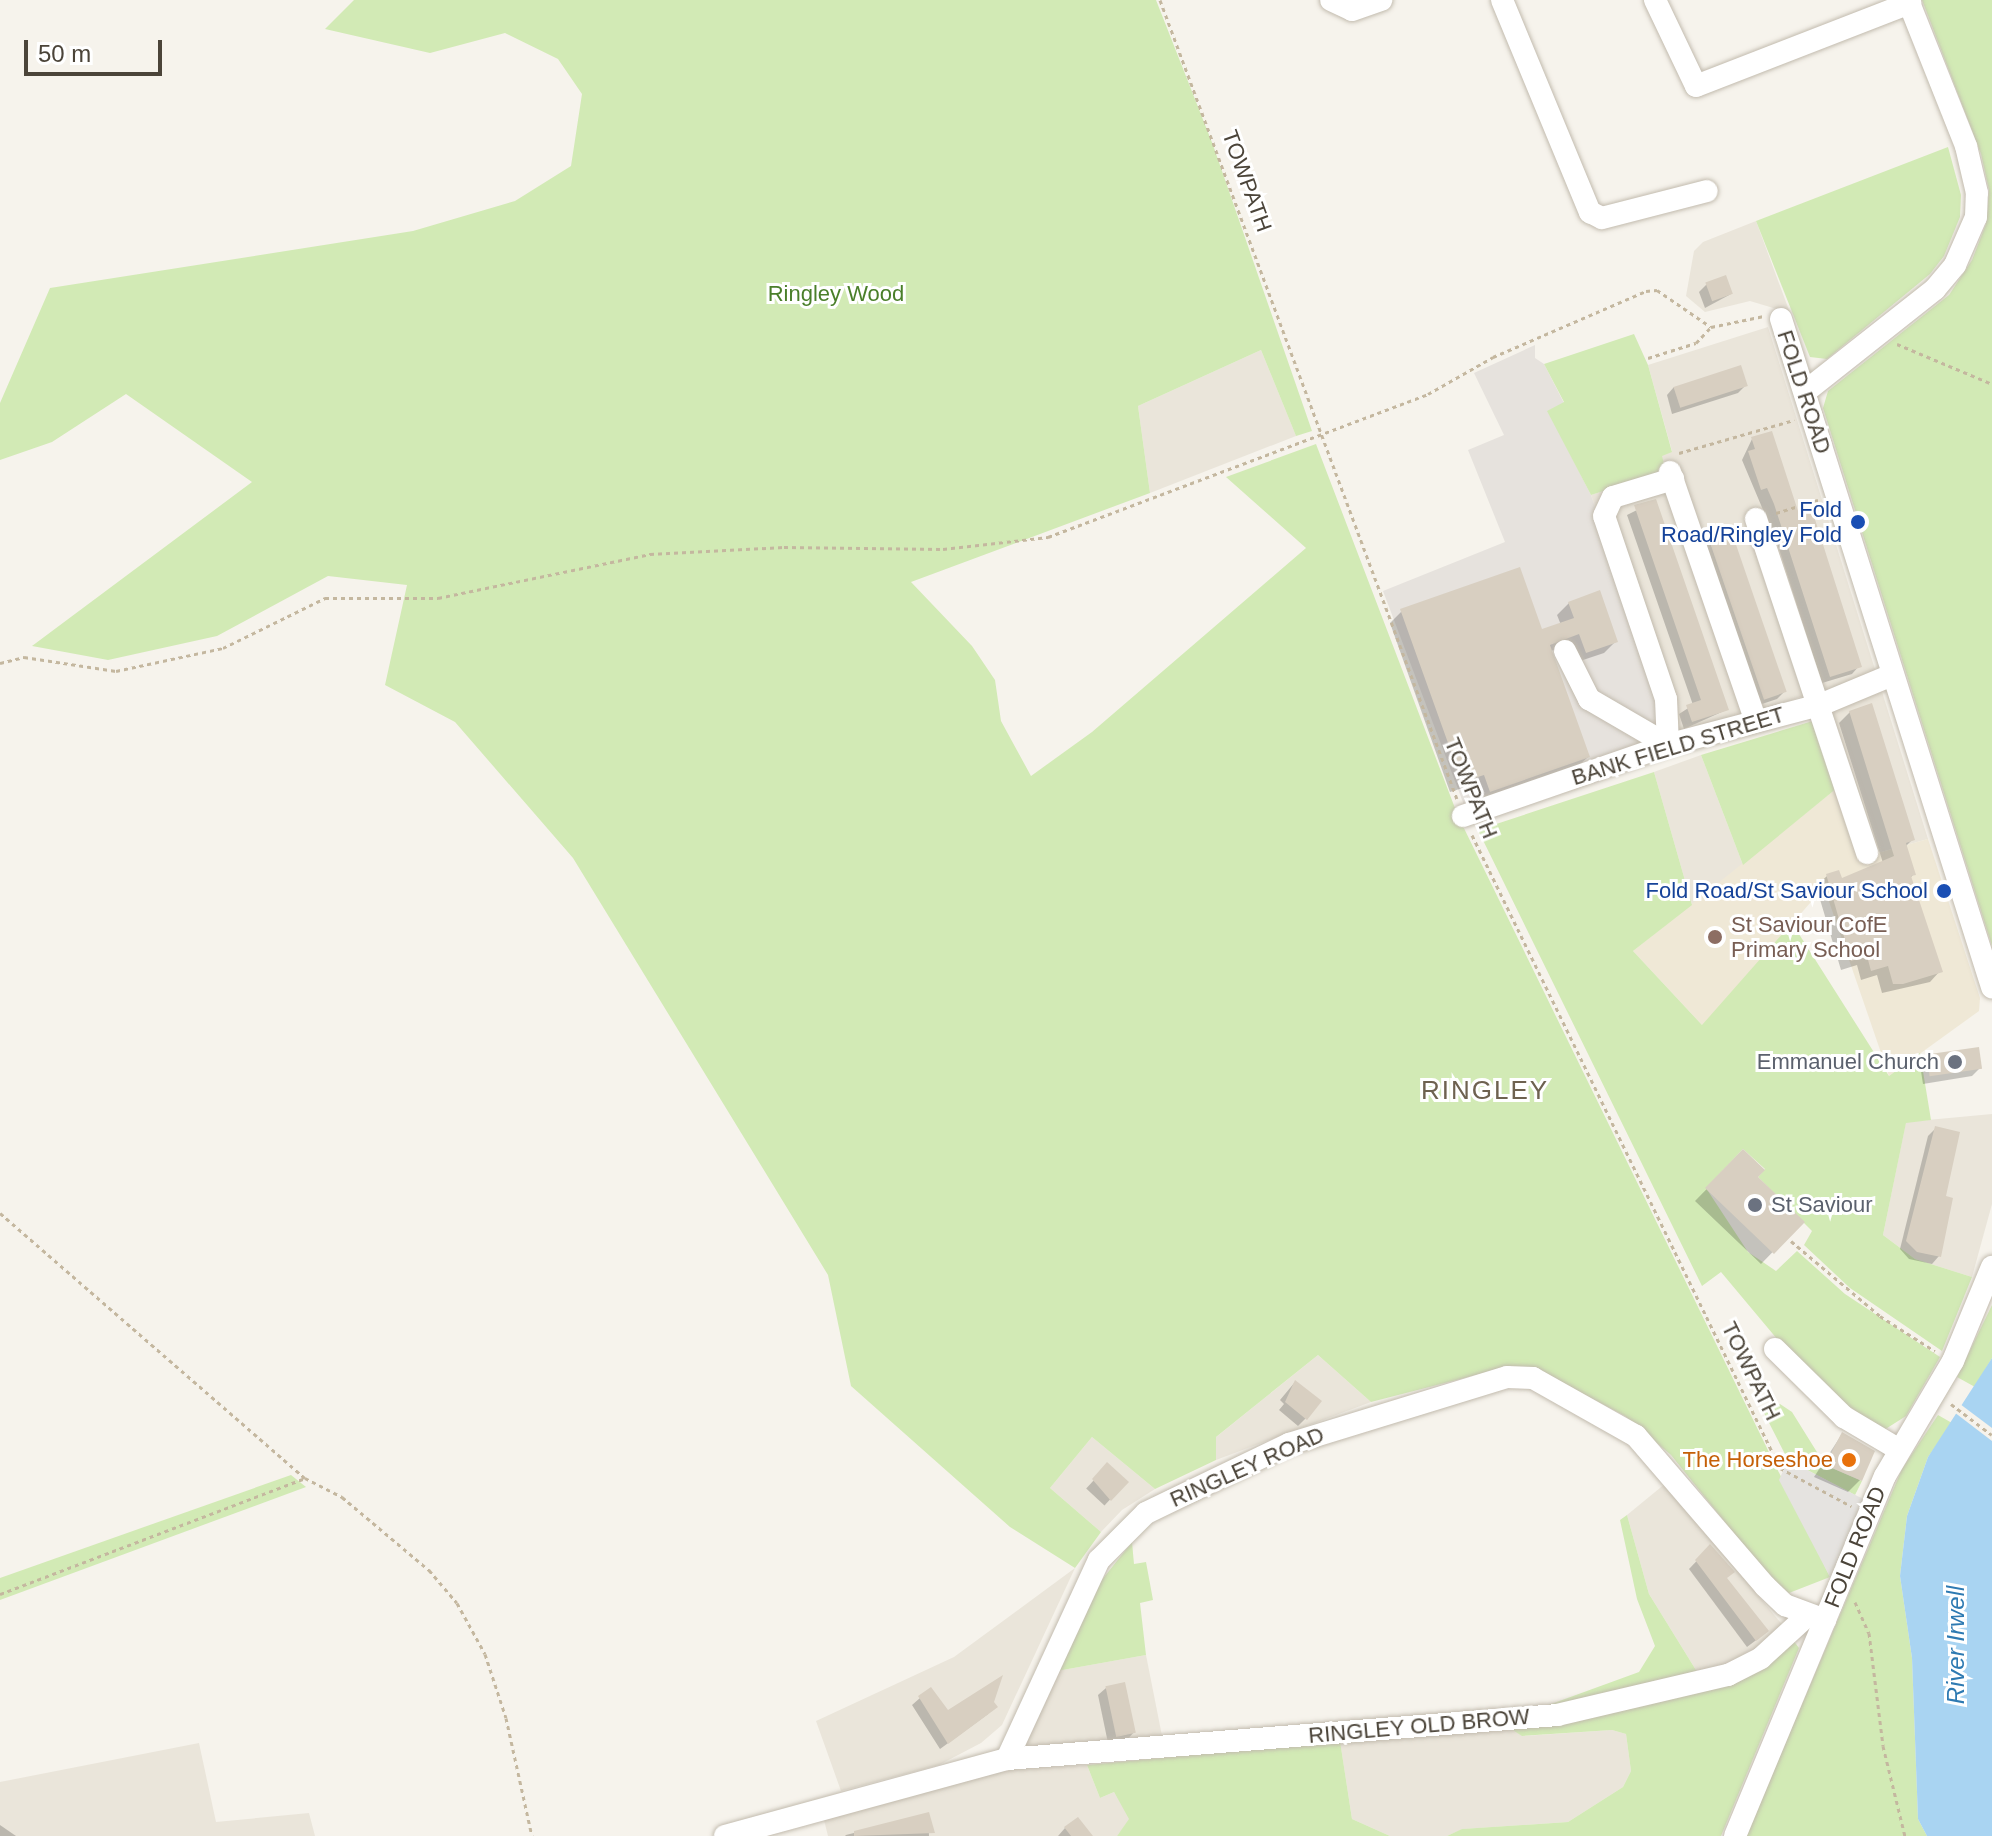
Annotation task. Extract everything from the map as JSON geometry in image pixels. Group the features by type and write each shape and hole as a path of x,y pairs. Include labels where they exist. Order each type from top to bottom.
{"street":[{"path":"1331,0 1352,10 1381,0"},
{"path":"1502,0 1590,212 1602,218 1707,191"},
{"path":"1655,0 1689,82 1696,86 1909,2 1966,146 1977,193 1976,217 1955,265 1935,289 1806,391"},
{"name":"FOLD ROAD","path":"1781,319 1992,987"},
{"path":"1668,745 1666,699 1604,516 1613,497 1672,476 1755,719"},
{"path":"1756,519 1867,853"},
{"path":"1565,651 1589,699 1668,745"},
{"name":"BANK FIELD STREET","path":"1463,816 1668,745 1755,719 1820,705 1892,675"},
{"name":"FOLD ROAD","path":"1735,1836 1816,1618 1843,1573 1898,1449 1953,1361 1992,1267"},
{"path":"1775,1349 1844,1417 1898,1449"},
{"name":"RINGLEY ROAD","path":"1007,1759 1099,1560 1146,1513 1289,1444 1507,1377 1533,1378 1636,1436 1765,1586 1816,1618"},
{"name":"RINGLEY OLD BROW","path":"1007,1759 1557,1715 1728,1675 1761,1658 1816,1618"},
{"path":"725,1836 1007,1759"}],"path":[{"name":"TOWPATH","path":"1160,0 1219,148 1319,436 1463,816 1780,1468 1868,1516"},
{"path":"0,663 24,657 116,671 223,648 325,598 438,598 650,554 784,547 943,549 1048,537 1428,394 1493,357 1646,291 1657,290 1711,327"},
{"name":"FOLD ROAD","path":"1648,358 1696,343 1711,327 1757,314 1781,319"},
{"path":"1883,330 1922,358 1992,384"},
{"path":"1672,476 1666,457 1813,414"},
{"path":"0,1213 305,1478 342,1497 429,1570 457,1603 490,1666 532,1836"},
{"path":"1791,1241 1880,1316 1953,1361"},
{"path":"1957,1408 1992,1435"},
{"path":"0,1594 305,1478"},
{"path":"1843,1573 1869,1633 1883,1746 1905,1836"}],"shaded area":[{"path":"1756,221 1790,313 1750,301 1705,312 1686,296 1694,251 1703,242"},
{"path":"1768,327 1928,839 1863,857 1812,693 1675,741 1591,495 1666,470 1661,455 1672,451 1648,365"},
{"path":"1535,345 1535,358 1544,364 1564,403 1548,411 1591,495 1673,735 1464,805 1383,591 1505,542 1468,450 1504,435 1474,373"},
{"path":"1261,350 1296,436 1150,493 1138,406"},
{"path":"1701,755 1743,865 1692,905 1654,772"},
{"name":"St Saviour CofE Primary School","path":"1837,788 1863,857 1928,839 1980,998 1979,1011 1889,1076 1824,887 1703,1026 1633,951"},
{"path":"1992,1114 1992,1204 1972,1277 1915,1259 1883,1235 1906,1122"},
{"path":"1318,1355 1371,1402 1216,1460 1215,1438"},
{"path":"1092,1437 1155,1489 1122,1510 1101,1532 1050,1488"},
{"path":"1788,1460 1865,1500 1830,1577 1779,1480"},
{"path":"1666,1483 1785,1628 1748,1657 1699,1675 1649,1594 1627,1515"},
{"path":"1075,1568 1002,1725 981,1743 939,1765 841,1791 816,1721 954,1657"},
{"path":"1146,1655 1163,1741 1019,1752 1057,1671"},
{"path":"1511,1729 1523,1736 1612,1730 1626,1734 1631,1771 1623,1787 1568,1822 1463,1829 1447,1836 1390,1836 1352,1819 1340,1741"},
{"path":"199,1743 216,1822 309,1813 315,1836 0,1836 0,1782"},
{"path":"1087,1765 1100,1798 1114,1792 1130,1819 1117,1836 828,1836 824,1820 1006,1769"}],"green space":[{"name":"Ringley Wood","path":"354,0 1156,0 1213,145 1312,431 1296,436 1261,350 1138,406 1150,493 911,582 972,646 995,680 1001,721 1031,776 1092,732 1306,548 1226,477 1316,444 1458,816 1830,1577 1789,1593 1773,1582 1671,1455 1625,1416 1538,1370 1507,1367 1371,1402 1318,1355 1216,1437 1216,1460 1155,1489 1092,1437 1050,1488 1101,1532 1075,1568 1010,1527 851,1386 828,1275 573,858 455,722 385,685 407,585 328,576 217,636 108,660 32,646 252,482 126,394 52,442 0,460 0,403 50,288 413,231 515,201 571,166 582,94 558,59 505,33 430,53 325,29"},
{"path":"1922,0 1992,0 1992,946 1823,408 1828,391 1949,295 1972,260 1986,224 1989,190 1981,154"},
{"path":"1948,147 1961,195 1960,217 1944,256 1930,274 1827,359 1810,357 1756,221"},
{"path":"1634,334 1648,365 1672,452 1662,456 1666,471 1591,495 1547,411 1564,402 1544,364"},
{"path":"1816,720 1837,788 1743,865 1701,755"},
{"path":"1654,772 1692,905 1633,951 1702,1025 1792,923 1889,1076 1920,1053 1931,1120 1906,1123 1883,1235 1915,1259 1972,1277 1942,1351 1850,1288 1804,1245 1812,1231 1758,1177 1765,1169 1743,1149 1706,1188 1748,1252 1776,1271 1797,1251 1845,1294 1940,1357 1906,1416 1884,1430 1814,1383 1721,1272 1702,1286 1478,830"},
{"path":"1992,1305 1992,1358 1975,1387 1957,1377"},
{"path":"1780,1404 1792,1412 1825,1465 1862,1481 1855,1495 1788,1460 1764,1413"},
{"path":"1938,1415 1952,1423 1928,1457 1907,1516 1900,1576 1912,1658 1918,1819 1927,1836 1746,1836 1902,1469"},
{"path":"291,1475 306,1487 0,1600 0,1578"},
{"path":"1627,1515 1649,1594 1699,1675 1543,1707 1639,1672 1655,1646 1637,1599 1620,1520"},
{"path":"1132,1542 1134,1564 1146,1562 1153,1600 1140,1603 1146,1655 1057,1671 1101,1581"},
{"path":"1793,1640 1799,1648 1721,1836 1447,1836 1462,1829 1568,1822 1623,1787 1631,1771 1626,1734 1612,1730 1522,1736 1511,1729 1565,1723"},
{"path":"1340,1741 1352,1819 1390,1836 1117,1836 1129,1819 1114,1792 1100,1798 1087,1765"}],"water":[{"name":"River Irwell","path":"1992,1358 1992,1836 1927,1836 1918,1819 1912,1658 1900,1576 1907,1516 1928,1457"}],"pier":[{"path":"1960,1404 1992,1428 1992,1441 1954,1412"}],"building":[{"path":"1726,275 1733,294 1712,301 1705,283"},
{"path":"1741,365 1748,386 1680,408 1673,387"},
{"path":"1772,431 1799,514 1812,510 1862,667 1830,677 1774,504 1767,488 1761,490 1748,451 1755,449 1751,437"},
{"path":"1656,499 1729,710 1692,722 1686,705 1701,700 1634,505"},
{"path":"1732,533 1787,692 1764,700 1709,541"},
{"path":"1520,567 1542,629 1574,618 1568,602 1600,590 1618,642 1586,653 1579,634 1550,645 1590,757 1490,792 1484,775 1462,782 1400,609"},
{"path":"1872,703 1915,840 1906,843 1916,875 1911,876 1943,972 1903,984 1893,984 1888,966 1871,971 1867,956 1851,961 1826,874 1839,870 1842,878 1894,856 1849,711"},
{"name":"Emmanuel Church","path":"1979,1047 1982,1069 1930,1076 1927,1054"},
{"path":"1935,1126 1960,1132 1946,1196 1953,1198 1941,1257 1917,1252 1906,1241"},
{"name":"St Saviour","path":"1743,1149 1765,1170 1758,1177 1805,1222 1774,1254 1705,1188"},
{"path":"1295,1380 1322,1401 1307,1420 1285,1402"},
{"name":"The Horseshoe","path":"1842,1432 1875,1451 1862,1481 1825,1465"},
{"path":"1107,1462 1129,1482 1111,1501 1092,1479"},
{"path":"1710,1544 1735,1572 1727,1578 1769,1631 1756,1641 1695,1560"},
{"path":"1003,1675 994,1702 998,1707 948,1744 918,1696 931,1687 948,1710"},
{"path":"1125,1682 1136,1733 1116,1737 1105,1686"},
{"path":"929,1812 935,1833 854,1836 854,1831"},
{"path":"1078,1817 1093,1836 1071,1836 1064,1827"}],"place":[{"name":"Fold Road/Ringley Fold","path":"1858,522"},
{"name":"Fold Road/St Saviour School","path":"1944,891"},
{"name":"St Saviour CofE Primary School","path":"1715,937"},
{"name":"Emmanuel Church","path":"1955,1062"},
{"name":"St Saviour","path":"1755,1205"},
{"name":"The Horseshoe","path":"1849,1460"}],"district":[{"name":"RINGLEY","path":"1485,1091"}]}
